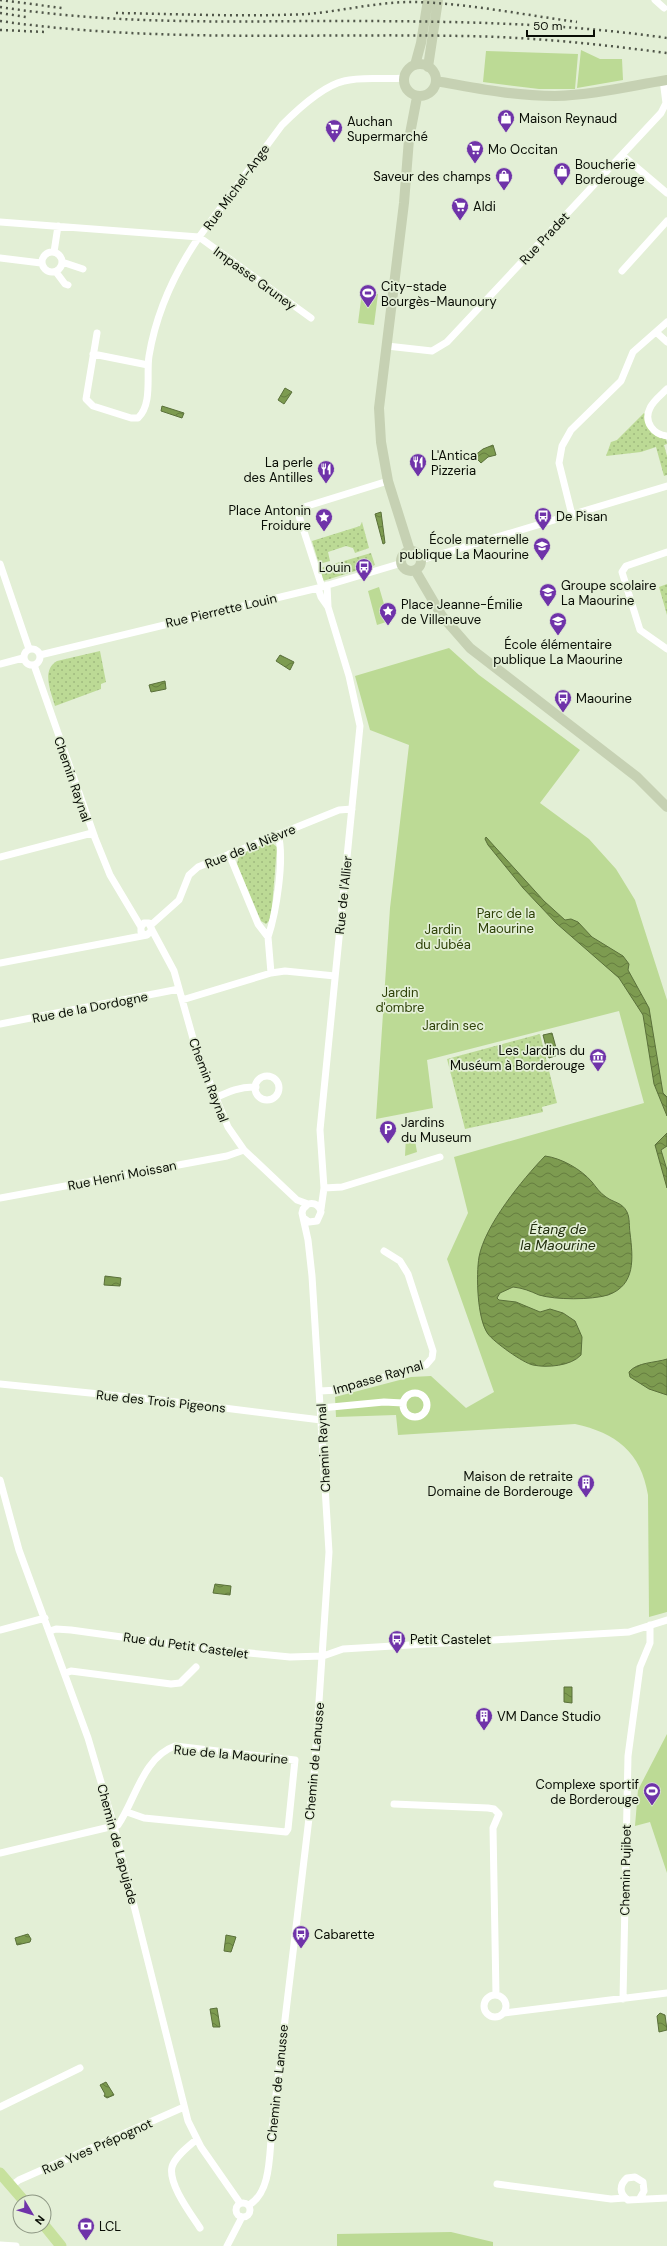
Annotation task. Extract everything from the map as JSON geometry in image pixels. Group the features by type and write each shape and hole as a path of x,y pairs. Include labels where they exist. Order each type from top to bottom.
{"main road":[{"path":"0,2173 18,2194"},
{"path":"50,2234 57,2244"}],"street":[{"path":"415,65 421,44 428,0"},
{"path":"428,67 438,0"},
{"path":"655,0 664,8"},
{"path":"415,65 428,67 434,73 436,81 430,93 417,96 408,92 403,78 407,70 415,65"},
{"name":"Rue Michel-Ange","path":"0,222 199,237 282,125 295,111 316,96 345,80 403,78"},
{"path":"436,81 489,91 554,96 607,91 665,80"},
{"name":"Rue Pradet","path":"387,346 432,351 447,342 665,107 665,80"},
{"path":"410,551 388,481 381,442 379,408 404,203 409,139 417,96"},
{"path":"622,155 667,192"},
{"path":"622,271 667,222"},
{"path":"54,252 58,226"},
{"path":"97,333 86,399 93,406 131,418 138,418 144,410 148,365 153,334 160,311 181,268 199,237"},
{"name":"Impasse Gruney","path":"199,237 311,318"},
{"path":"54,252 61,257 62,262 56,272"},
{"path":"54,252 43,256 41,263 46,271 56,272 65,284 68,285"},
{"path":"0,258 41,263"},
{"path":"62,262 83,269"},
{"path":"572,514 559,463 562,446 570,430 621,381 629,358 633,352 667,322"},
{"path":"656,332 667,342"},
{"path":"93,354 148,365"},
{"path":"667,389 652,405 648,414 651,427 658,434 667,436"},
{"path":"322,587 299,516 300,512 304,507 388,481"},
{"path":"421,560 667,486"},
{"path":"410,551 418,554 421,560 420,566 415,570 408,570 402,563 404,554 410,551"},
{"path":"667,552 626,566 622,572 640,630 667,649"},
{"name":"Rue Pierrette Louin","path":"40,655 322,587 402,563"},
{"path":"0,564 3,585 29,649"},
{"path":"415,570 442,616 465,644 637,777 667,807"},
{"name":"Rue de l'Allier","path":"321,1209 324,1188 320,1130 360,726 360,717 322,587"},
{"path":"34,648 40,655 38,663 34,665 25,662 23,658 24,654 29,649 34,648"},
{"path":"0,664 23,658"},
{"name":"Chemin Raynal","path":"34,665 92,833 110,875 132,910 161,946 174,970 196,1049 215,1098 231,1133 244,1150 274,1176 290,1194 303,1216 308,1240 320,1392 329,1552 323,1656"},
{"name":"Rue de la Nièvre","path":"0,963 128,937 146,929 179,900 193,870 339,810 352,809"},
{"path":"0,857 92,833"},
{"path":"271,973 268,937 274,920 279,873 281,850 278,834"},
{"path":"229,854 258,924 268,937"},
{"path":"182,1000 271,973 285,971 335,976"},
{"name":"Rue de la Dordogne","path":"0,1024 179,989"},
{"path":"215,1098 230,1091 247,1087 256,1087"},
{"name":"Rue Henri Moissan","path":"0,1198 227,1156 244,1150"},
{"path":"310,1204 317,1205 321,1209 321,1216 315,1222 309,1222 303,1216 303,1209 320,1195 324,1188 342,1187 440,1158"},
{"name":"Chemin Raynal","path":"290,1194 303,1203 310,1204"},
{"name":"Chemin Raynal","path":"308,1240 315,1222"},
{"name":"Impasse Raynal","path":"320,1392 338,1390 426,1365 432,1358 433,1350 408,1274 400,1262 384,1251"},
{"name":"Rue des Trois Pigeons","path":"0,1384 160,1400 322,1420"},
{"path":"321,1408 384,1402 403,1403"},
{"name":"Chemin de Lapujade","path":"0,1480 19,1550 66,1673 88,1738 114,1826 191,2130 240,2203"},
{"path":"0,1630 45,1618"},
{"path":"323,1656 343,1649 629,1632 667,1620"},
{"name":"Chemin Pujibet","path":"623,1999 628,1756 640,1667 650,1643 650,1625"},
{"name":"Rue du Petit Castelet","path":"50,1631 56,1629 72,1630 246,1653 290,1657 323,1656"},
{"name":"Chemin de Lanusse","path":"249,2205 255,2201 266,2182 314,1776 323,1656"},
{"path":"66,1673 71,1671 172,1684 180,1683 196,1667"},
{"name":"Rue de la Maourine","path":"114,1826 118,1825 127,1812 132,1797 145,1775 167,1749 175,1746 295,1760 288,1829 286,1832 144,1818 127,1812"},
{"path":"394,1804 488,1808 494,1809 499,1814 493,1828 496,1995"},
{"path":"0,1853 114,1826"},
{"path":"504,2013 506,2003 502,1997 496,1995 486,2000 485,2010 494,2017 504,2013 667,1993"},
{"path":"0,2107 80,2068"},
{"name":"Rue Yves Prépognot","path":"11,2186 19,2180 184,2107"},
{"path":"197,2139 176,2160 172,2167 172,2173 185,2206 200,2228"},
{"path":"625,2198 621,2190 621,2185 631,2176 640,2178 643,2182 644,2190 640,2198"},
{"path":"497,2184 611,2199 625,2198 632,2200 640,2198 667,2198"},
{"path":"226,2246 242,2217 249,2214 249,2205 240,2203 237,2205 236,2212 242,2217"},
{"path":"0,2245 16,2246"}],"green space":[{"path":"581,50 600,59 622,59 623,80 577,88"},
{"path":"486,51 578,54 575,89 539,89 483,82"},
{"name":"City-stade Bourgès-Maunoury","path":"362,292 378,294 374,325 358,323"},
{"path":"644,413 647,416 654,433 661,438 666,438 667,444 664,445 667,456 667,475 664,476 656,447 641,452 606,456 611,442 617,440"},
{"path":"362,522 369,548 355,553 353,548 346,546 328,552 330,561 319,564 312,541 360,526"},
{"path":"371,553 375,565 323,581 320,568"},
{"path":"667,584 667,615 659,587"},
{"path":"379,587 389,621 377,625 368,591"},
{"path":"449,648 479,675 580,750 540,803 589,839 616,869 635,900 667,1000 667,1612 649,1617 648,1495 645,1480 633,1456 614,1439 590,1428 575,1424 398,1435 396,1415 336,1417 335,1397 411,1377 431,1376 466,1408 494,1392 447,1259 468,1213 454,1157 644,1103 619,1011 427,1060 433,1108 376,1119 390,908 409,745 370,730 355,676"},
{"path":"100,651 106,682 101,684 101,689 55,706 48,682 49,670 52,665 57,661"},
{"path":"268,842 277,847 271,919 266,924 261,921 237,864 239,855"},
{"path":"540,1034 557,1103 542,1107 543,1112 465,1129 447,1059"},
{"path":"414,1135 417,1152 405,1156 406,1136"},
{"name":"Complexe sportif de Borderouge","path":"667,1734 667,1873 650,1822 635,1826 638,1790"},
{"path":"451,2232 493,2242 493,2246 337,2246 337,2234"}],"water":[{"path":"285,388 292,392 284,404 278,400"},
{"path":"162,406 184,413 182,418 161,411"},
{"path":"493,445 496,455 488,457 481,463 474,456 483,449"},
{"path":"381,512 385,543 383,544 375,514"},
{"path":"280,655 294,662 290,670 276,661"},
{"path":"165,681 166,689 151,692 149,685"},
{"path":"486,837 544,901 565,920 571,919 578,922 592,937 623,956 629,964 628,970 649,1008 663,1093 667,1097 667,1116 654,1084 643,1015 619,978 556,923 523,888 488,845 485,839"},
{"path":"552,1033 558,1055 549,1058 543,1035"},
{"path":"667,1133 667,1146 661,1150 667,1170 667,1188 655,1145"},
{"name":"Étang de la Maourine","path":"545,1156 558,1159 577,1169 592,1182 600,1192 609,1199 620,1204 625,1209 629,1217 632,1252 631,1270 628,1278 624,1285 608,1295 583,1299 564,1299 546,1297 513,1287 500,1293 497,1298 499,1300 516,1302 540,1312 550,1309 563,1313 575,1321 582,1337 581,1355 571,1362 552,1366 533,1365 528,1363 502,1347 491,1338 484,1327 478,1297 479,1257 489,1231 496,1217 516,1190"},
{"path":"105,1276 121,1278 120,1286 104,1285"},
{"path":"667,1359 667,1395 649,1389 630,1377 629,1372 637,1366"},
{"path":"215,1584 231,1586 230,1595 213,1593"},
{"path":"564,1687 572,1687 572,1703 564,1702"},
{"path":"28,1934 31,1939 30,1942 17,1945 15,1938"},
{"path":"226,1935 236,1937 231,1952 224,1951"},
{"path":"217,2008 220,2027 213,2027 210,2009"},
{"path":"660,2013 665,2015 667,2030 659,2032 657,2016"},
{"path":"106,2082 114,2095 107,2098 104,2096 105,2094 100,2085"}],"railway":[{"path":"0,0 62,8"},
{"path":"116,13 283,15 321,13 390,3 418,2 478,7 577,22"},
{"path":"0,7 117,19 401,21 534,25 623,32 667,38"},
{"path":"0,13 26,17"},
{"path":"0,21 58,28 173,35 405,35 540,39 667,53"},
{"path":"0,30 46,32"}],"place":[{"name":"Maison Reynaud","path":"506,133"},
{"name":"Auchan Supermarché","path":"334,143"},
{"name":"Mo Occitan","path":"475,164"},
{"name":"Boucherie Borderouge","path":"562,186"},
{"name":"Saveur des champs","path":"504,191"},
{"name":"Aldi","path":"460,221"},
{"name":"City-stade Bourgès-Maunoury","path":"368,308"},
{"name":"L'Antica Pizzeria","path":"418,477"},
{"name":"La perle des Antilles","path":"326,484"},
{"name":"De Pisan","path":"543,531"},
{"name":"Place Antonin Froidure","path":"324,532"},
{"name":"École maternelle publique La Maourine","path":"542,561"},
{"name":"Louin","path":"364,582"},
{"name":"Groupe scolaire La Maourine","path":"548,607"},
{"name":"Place Jeanne-Émilie de Villeneuve","path":"388,626"},
{"name":"École élémentaire publique La Maourine","path":"558,636"},
{"name":"Maourine","path":"563,713"},
{"name":"Les Jardins du Muséum à Borderouge","path":"598,1072"},
{"name":"Jardins du Museum","path":"388,1144"},
{"name":"Maison de retraite Domaine de Borderouge","path":"586,1498"},
{"name":"Petit Castelet","path":"397,1654"},
{"name":"VM Dance Studio","path":"484,1731"},
{"name":"Complexe sportif de Borderouge","path":"652,1806"},
{"name":"Cabarette","path":"301,1949"},
{"name":"LCL","path":"86,2241"}],"park label":[{"name":"Parc de la Maourine","path":"506,920"},
{"name":"Jardin du Jubéa","path":"443,936"},
{"name":"Jardin d'ombre","path":"400,1000"},
{"name":"Jardin sec","path":"453,1025"}]}
